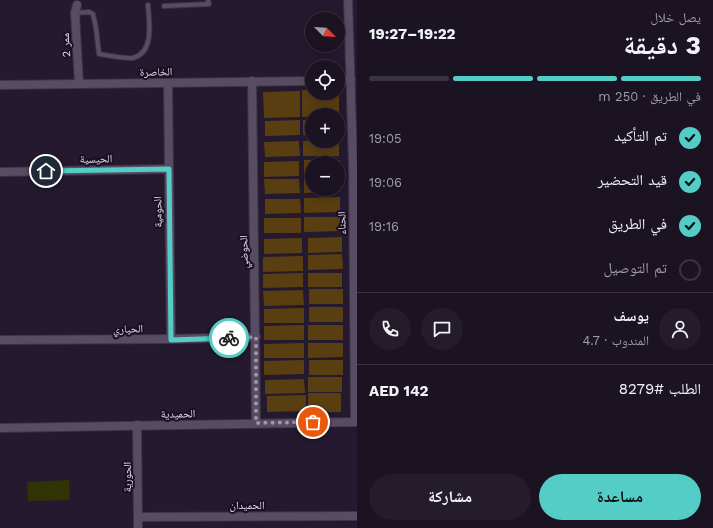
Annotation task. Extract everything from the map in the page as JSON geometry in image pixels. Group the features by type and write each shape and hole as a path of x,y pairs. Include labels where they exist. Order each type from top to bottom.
{"street":[{"name":"الحناء","path":"348,0 355,165 356,422"},
{"name":"ممر 2","path":"76,9 79,84"},
{"name":"الخاصرة","path":"0,85 168,84 305,80"},
{"path":"345,80 351,80"},
{"name":"الحوضي","path":"252,81 256,423"},
{"name":"الحومية","path":"168,84 171,340"},
{"name":"الحيسية","path":"0,172 169,169"},
{"name":"الحياري","path":"0,340 171,340 256,337"},
{"name":"الحميدية","path":"0,428 356,422"},
{"name":"الحورية","path":"137,425 138,528"},
{"name":"الحميدان","path":"138,517 357,516"}],"lane":[{"path":"164,6 209,4 208,0"},
{"path":"76,9 93,14 99,54 133,58 144,50 148,42 148,5"}],"green space":[{"path":"69,480 70,500 28,501 27,482"}],"building":[{"path":"302,90 305,90 305,100 339,100 339,108 305,108 305,117 302,117"},
{"path":"300,91 300,117 264,118 263,92"},
{"path":"300,120 300,135 265,136 265,121"},
{"path":"303,120 305,120 305,135 303,135"},
{"path":"299,141 300,156 265,157 264,142"},
{"path":"303,141 305,141 305,148 339,148 339,156 303,156"},
{"path":"304,160 305,160 305,175"},
{"path":"299,161 299,176 264,177 264,162"},
{"path":"305,178 305,193 304,193"},
{"path":"264,179 299,179 300,193 265,194"},
{"path":"340,197 340,212 304,213 304,198"},
{"path":"265,199 300,199 301,213 265,214"},
{"path":"304,217 340,217 341,231 304,232"},
{"path":"264,218 301,218 301,233 264,233"},
{"path":"342,237 342,252 308,253 308,238"},
{"path":"302,238 302,253 264,254 264,239"},
{"path":"342,254 343,269 308,270 308,255"},
{"path":"303,256 303,271 263,272 263,257"},
{"path":"303,273 303,287 263,288 263,274"},
{"path":"308,273 342,273 342,287 308,287"},
{"path":"309,289 343,289 343,304 309,304"},
{"path":"303,290 304,305 264,306 263,291"},
{"path":"309,307 343,307 343,322 309,322"},
{"path":"304,308 304,323 264,323 264,309"},
{"path":"304,325 304,340 264,340 264,326"},
{"path":"308,325 343,325 343,340 308,340"},
{"path":"304,343 304,358 264,358 264,344"},
{"path":"308,343 343,343 343,357 308,358"},
{"path":"304,360 304,374 264,375 264,361"},
{"path":"309,360 343,360 343,375 309,375"},
{"path":"308,377 342,377 342,392 308,392"},
{"path":"304,379 305,393 265,394 265,380"},
{"path":"308,393 341,393 341,412 308,412"},
{"path":"306,395 306,411 267,412 267,396"}],"way so far":[{"path":"229,338 256,337 256,423 313,422"}],"route":[{"path":"46,171 169,169 171,340 229,338"}]}
